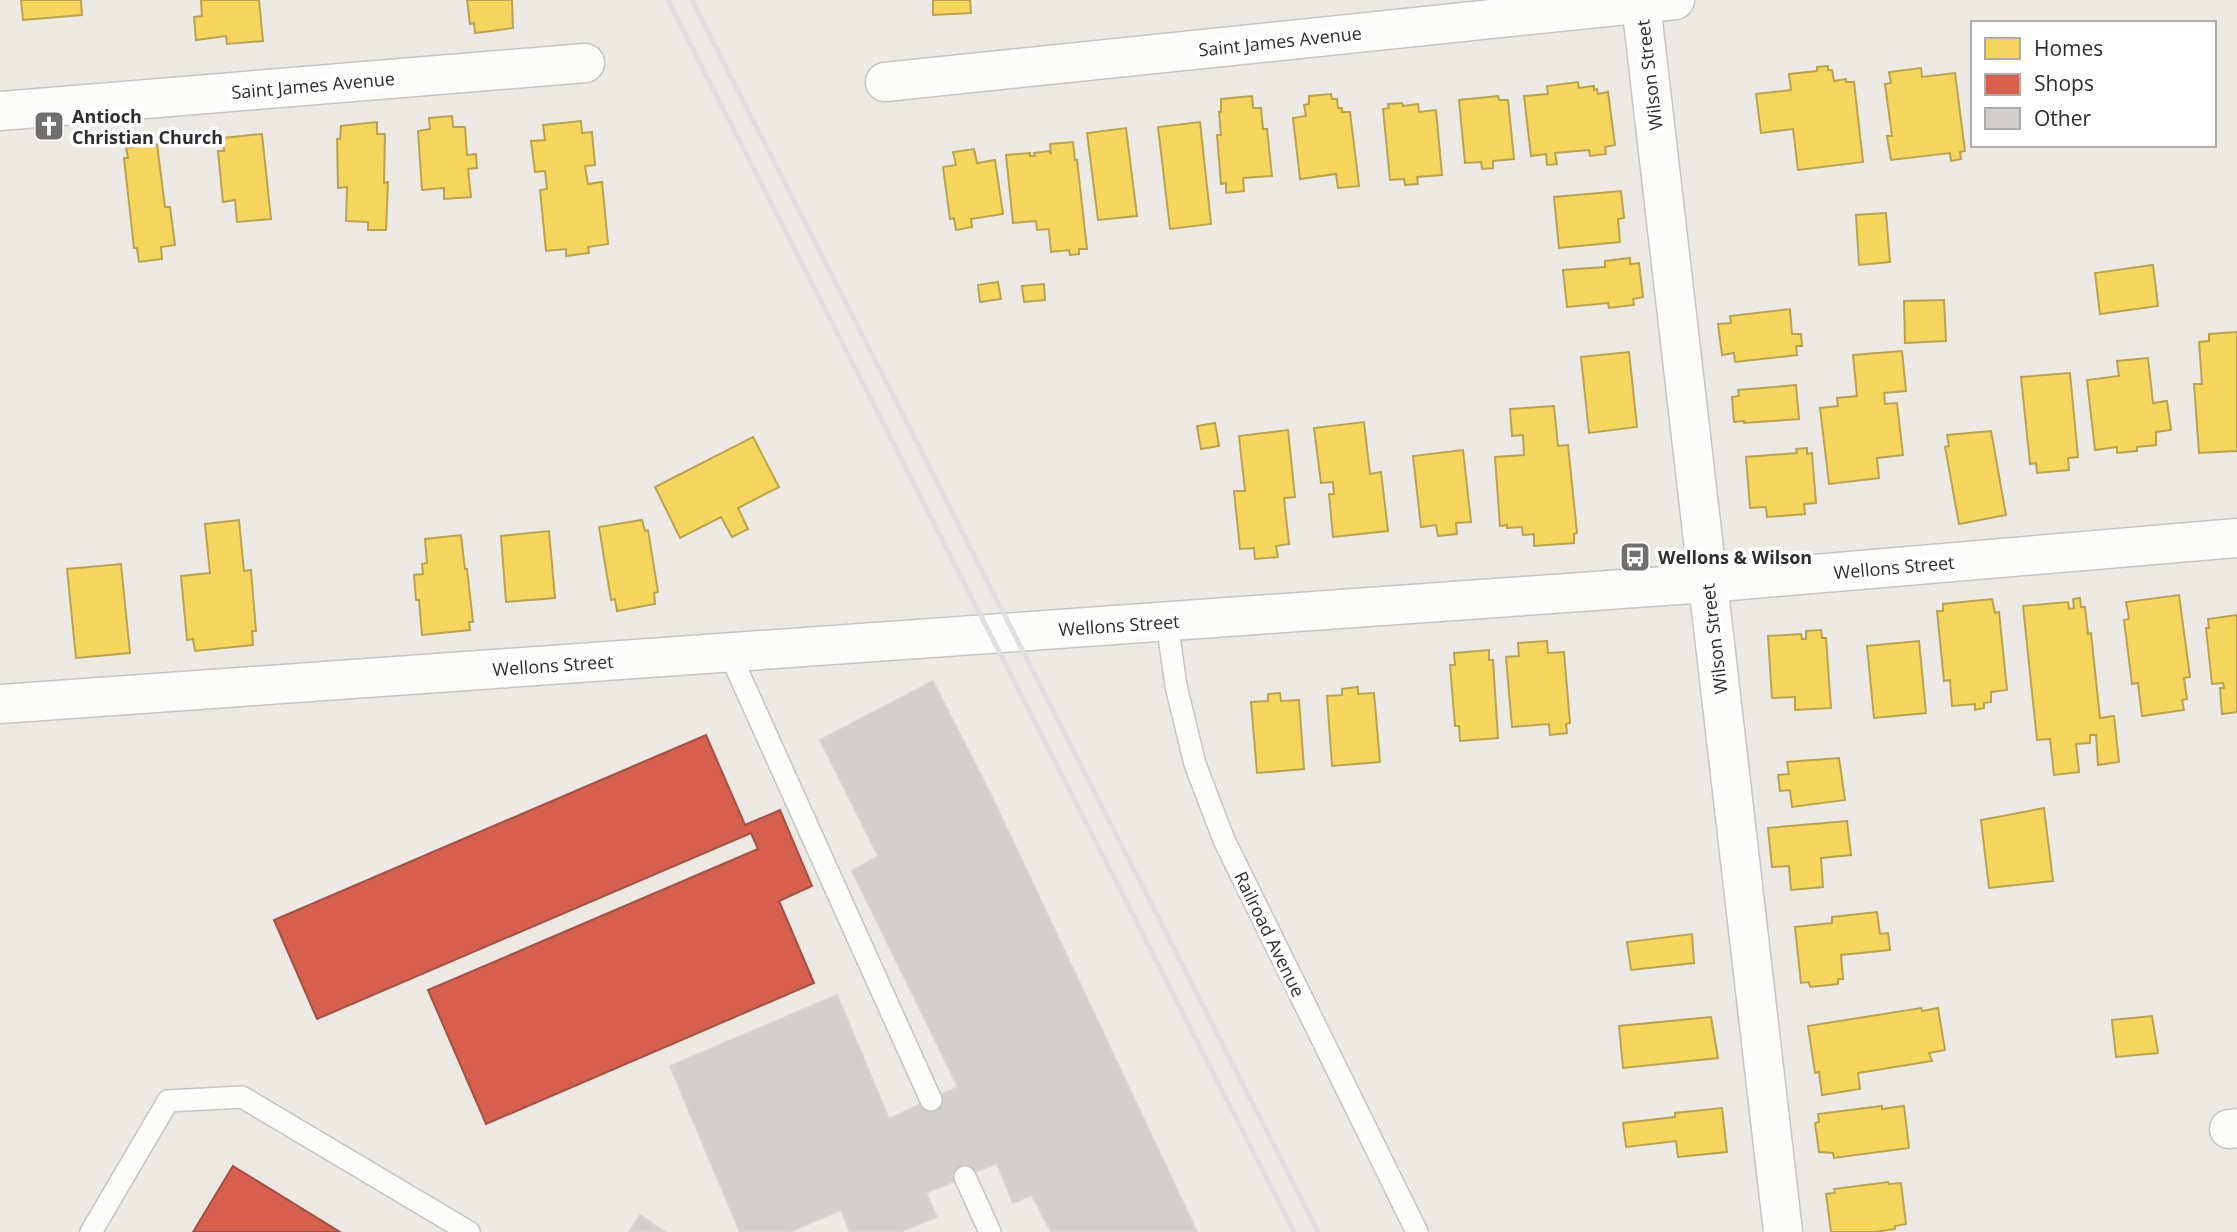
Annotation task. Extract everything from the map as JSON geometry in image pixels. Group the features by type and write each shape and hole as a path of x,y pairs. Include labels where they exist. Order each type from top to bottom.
{"street":[{"name":"Saint James Avenue","path":"885,82 1658,2"},
{"name":"Wilson Street","path":"1658,2 1707,583 1783,1232"},
{"name":"Saint James Avenue","path":"0,111 585,63"},
{"name":"Wellons Street","path":"0,704 1707,583 2237,538"}],"lane":[{"name":"Railroad Avenue","path":"1167,622 1176,686 1195,764 1224,840 1417,1232"},
{"path":"729,652 931,1100"},
{"path":"91,1232 169,1101 242,1097 469,1232"},
{"path":"965,1177 990,1232"}],"building: Homes":[{"path":"21,0 81,0 82,15 23,20"},
{"path":"201,0 259,0 263,41 227,44 226,36 196,40 194,17 202,16"},
{"path":"467,0 512,0 513,28 475,33 474,23 470,24"},
{"path":"933,0 970,0 971,13 933,15"},
{"path":"1828,66 1828,70 1832,70 1834,81 1846,79 1846,82 1854,82 1863,162 1798,170 1793,129 1761,133 1756,94 1791,90 1789,74 1817,71 1817,67"},
{"path":"1921,68 1922,77 1955,73 1965,151 1960,152 1961,159 1951,161 1950,153 1891,160 1887,136 1892,136 1885,84 1891,83 1889,72"},
{"path":"1578,82 1579,88 1594,86 1598,94 1608,92 1615,145 1605,147 1606,154 1590,156 1589,150 1555,153 1557,164 1547,165 1546,154 1531,156 1524,96 1548,94 1547,86"},
{"path":"1331,94 1332,99 1337,99 1338,108 1342,108 1342,112 1350,112 1359,186 1338,188 1336,174 1300,179 1293,118 1306,116 1304,105 1309,104 1309,96"},
{"path":"1252,96 1253,108 1261,108 1263,129 1267,129 1272,176 1243,178 1244,191 1226,193 1226,183 1221,184 1217,135 1221,135 1221,99"},
{"path":"1498,96 1499,100 1508,100 1514,159 1493,161 1493,168 1482,169 1481,162 1465,163 1459,100"},
{"path":"1402,103 1403,106 1418,104 1419,112 1436,110 1442,175 1417,177 1418,184 1405,185 1404,179 1390,180 1383,109 1389,108 1388,104"},
{"path":"452,116 453,127 465,127 467,155 476,154 477,168 468,169 471,197 444,199 444,188 422,190 418,131 430,129 429,118"},
{"path":"581,121 582,133 592,132 595,165 585,166 588,184 602,182 608,244 588,247 589,253 566,256 566,249 546,251 540,190 547,189 545,171 535,172 531,141 545,140 543,125"},
{"path":"377,122 377,134 385,134 384,183 388,182 386,230 368,230 368,222 346,221 347,187 338,188 337,139 340,139 341,126"},
{"path":"1200,122 1211,224 1170,229 1158,127"},
{"path":"1126,128 1137,216 1098,220 1087,133"},
{"path":"262,134 271,219 237,222 235,200 223,202 218,151 224,151 223,138"},
{"path":"1073,142 1087,249 1079,249 1079,254 1070,255 1069,250 1051,252 1049,229 1037,230 1036,221 1013,223 1006,155 1030,153 1030,156 1035,156 1034,153 1049,151 1051,154 1050,144"},
{"path":"157,144 165,207 170,207 175,245 161,247 162,259 139,262 137,248 134,248 124,158 128,158 126,148"},
{"path":"974,149 977,163 995,160 1003,214 971,219 972,227 956,230 954,218 950,219 943,167 956,165 953,152"},
{"path":"1621,191 1624,218 1618,219 1620,242 1559,248 1554,197"},
{"path":"1886,213 1890,262 1859,265 1856,215"},
{"path":"1630,258 1630,264 1639,263 1643,297 1633,299 1634,305 1609,308 1608,303 1567,307 1563,270 1605,267 1605,261"},
{"path":"2153,265 2158,306 2100,314 2095,273"},
{"path":"998,282 1001,299 980,302 978,285"},
{"path":"1044,284 1045,300 1024,302 1022,286"},
{"path":"1944,300 1946,341 1905,343 1904,301"},
{"path":"1790,309 1792,334 1801,334 1802,346 1796,346 1797,355 1735,362 1734,353 1722,355 1718,324 1731,323 1730,316"},
{"path":"2237,332 2237,451 2199,453 2194,384 2202,384 2199,342 2209,341 2209,334"},
{"path":"1902,351 1906,391 1884,393 1885,404 1897,403 1903,455 1877,458 1879,478 1829,484 1820,408 1838,406 1837,398 1857,396 1853,355"},
{"path":"1629,352 1637,427 1589,433 1581,357"},
{"path":"2148,358 2153,403 2167,401 2171,430 2156,432 2156,445 2137,447 2137,451 2117,453 2117,447 2095,450 2087,380 2119,376 2117,361"},
{"path":"2070,373 2078,457 2068,458 2069,470 2037,473 2036,463 2030,464 2021,377"},
{"path":"1796,385 1799,419 1734,422 1732,397 1739,396 1738,390"},
{"path":"1554,406 1558,446 1568,445 1577,533 1574,534 1574,543 1534,546 1534,534 1523,535 1522,527 1500,526 1495,457 1524,455 1523,435 1512,436 1510,409"},
{"path":"1364,422 1370,474 1381,472 1388,531 1333,537 1329,494 1334,494 1333,482 1321,483 1314,428"},
{"path":"1215,423 1219,446 1201,449 1197,426"},
{"path":"1288,430 1295,497 1284,498 1289,544 1276,546 1278,557 1255,559 1254,548 1240,549 1234,491 1245,491 1239,436"},
{"path":"1991,431 2006,515 1959,524 1945,447 1949,446 1947,435"},
{"path":"753,437 779,487 738,508 748,529 732,537 721,517 680,538 655,487"},
{"path":"1807,448 1807,454 1812,453 1816,503 1804,504 1805,514 1767,517 1766,507 1750,508 1746,457 1797,453 1796,449"},
{"path":"1463,450 1471,522 1456,523 1457,534 1438,536 1436,525 1421,527 1413,456"},
{"path":"239,520 244,571 251,570 256,631 252,631 253,645 195,651 193,639 187,640 181,576 210,573 205,524"},
{"path":"642,520 645,531 648,530 658,592 654,593 655,604 617,611 615,599 611,600 599,527"},
{"path":"549,531 555,598 506,602 501,536"},
{"path":"461,535 473,622 469,622 470,630 422,635 414,575 423,574 422,564 427,563 425,539"},
{"path":"121,564 130,653 76,658 67,569"},
{"path":"2179,595 2190,677 2184,678 2187,699 2182,700 2184,710 2142,716 2138,683 2132,684 2124,620 2129,619 2126,602"},
{"path":"2080,598 2081,607 2085,607 2088,634 2091,633 2100,718 2114,716 2119,762 2098,765 2096,735 2090,735 2090,743 2076,744 2079,772 2054,775 2050,739 2037,740 2023,606 2068,602 2069,609 2074,608 2073,599"},
{"path":"1992,599 1995,613 1999,612 2007,690 1991,692 1991,702 1984,703 1984,708 1975,710 1975,704 1952,706 1950,680 1944,681 1937,611 1943,611 1943,604"},
{"path":"2237,615 2237,712 2222,714 2220,688 2224,688 2223,683 2212,684 2206,628 2209,628 2208,619"},
{"path":"1821,630 1822,638 1826,638 1831,708 1795,710 1795,697 1772,698 1768,636 1801,634 1802,639 1806,639 1806,631"},
{"path":"1547,641 1548,653 1564,652 1570,723 1566,724 1567,733 1550,735 1549,724 1512,727 1506,657 1519,656 1518,643"},
{"path":"1919,641 1926,713 1874,718 1867,646"},
{"path":"1489,650 1489,660 1493,660 1498,738 1460,741 1459,726 1455,726 1450,665 1455,665 1454,653"},
{"path":"1358,687 1358,694 1374,693 1380,762 1332,766 1327,696 1342,695 1342,689"},
{"path":"1280,693 1281,701 1299,700 1304,769 1257,773 1251,702 1268,701 1268,694"},
{"path":"1839,758 1845,800 1792,807 1790,790 1780,791 1778,775 1789,774 1787,762"},
{"path":"2044,808 2053,881 1989,888 1981,820"},
{"path":"1847,821 1851,855 1821,858 1823,887 1791,890 1789,866 1772,867 1768,828"},
{"path":"1877,912 1880,934 1888,933 1890,950 1841,955 1843,979 1838,979 1838,984 1810,987 1809,982 1801,983 1795,927 1832,923 1832,917"},
{"path":"1692,934 1694,963 1631,970 1627,942"},
{"path":"1921,1008 1922,1011 1938,1008 1945,1050 1929,1053 1932,1061 1858,1073 1860,1089 1822,1095 1819,1072 1815,1073 1808,1026"},
{"path":"2152,1016 2158,1053 2116,1057 2112,1020"},
{"path":"1711,1017 1718,1058 1623,1068 1619,1026"},
{"path":"1882,1106 1882,1109 1904,1106 1909,1148 1834,1158 1833,1153 1819,1152 1815,1123 1819,1122 1818,1114"},
{"path":"1722,1108 1727,1152 1678,1157 1676,1141 1626,1147 1623,1123"},
{"path":"1888,1182 1901,1183 1906,1224 1875,1232 1831,1232 1826,1194 1835,1193 1834,1189"}],"building: Shops":[{"path":"706,735 745,825 780,810 812,886 779,901 814,983 486,1124 428,990 758,849 751,833 317,1019 274,920"},
{"path":"233,1166 340,1232 193,1232"}],"building: Other":[{"path":"933,681 993,799 1197,1232 1051,1232 1032,1195 1013,1203 997,1163 926,1193 937,1217 900,1232 850,1232 841,1210 789,1232 740,1232 670,1066 837,995 889,1119 958,1087 852,871 878,856 820,740"},
{"path":"640,1215 665,1232 629,1232"}],"railway":[{"path":"668,0 1294,1232"},
{"path":"692,0 1318,1232"}],"place":[{"name":"Antioch Christian Church","path":"49,126"},
{"name":"Wellons & Wilson","path":"1635,557"}]}
